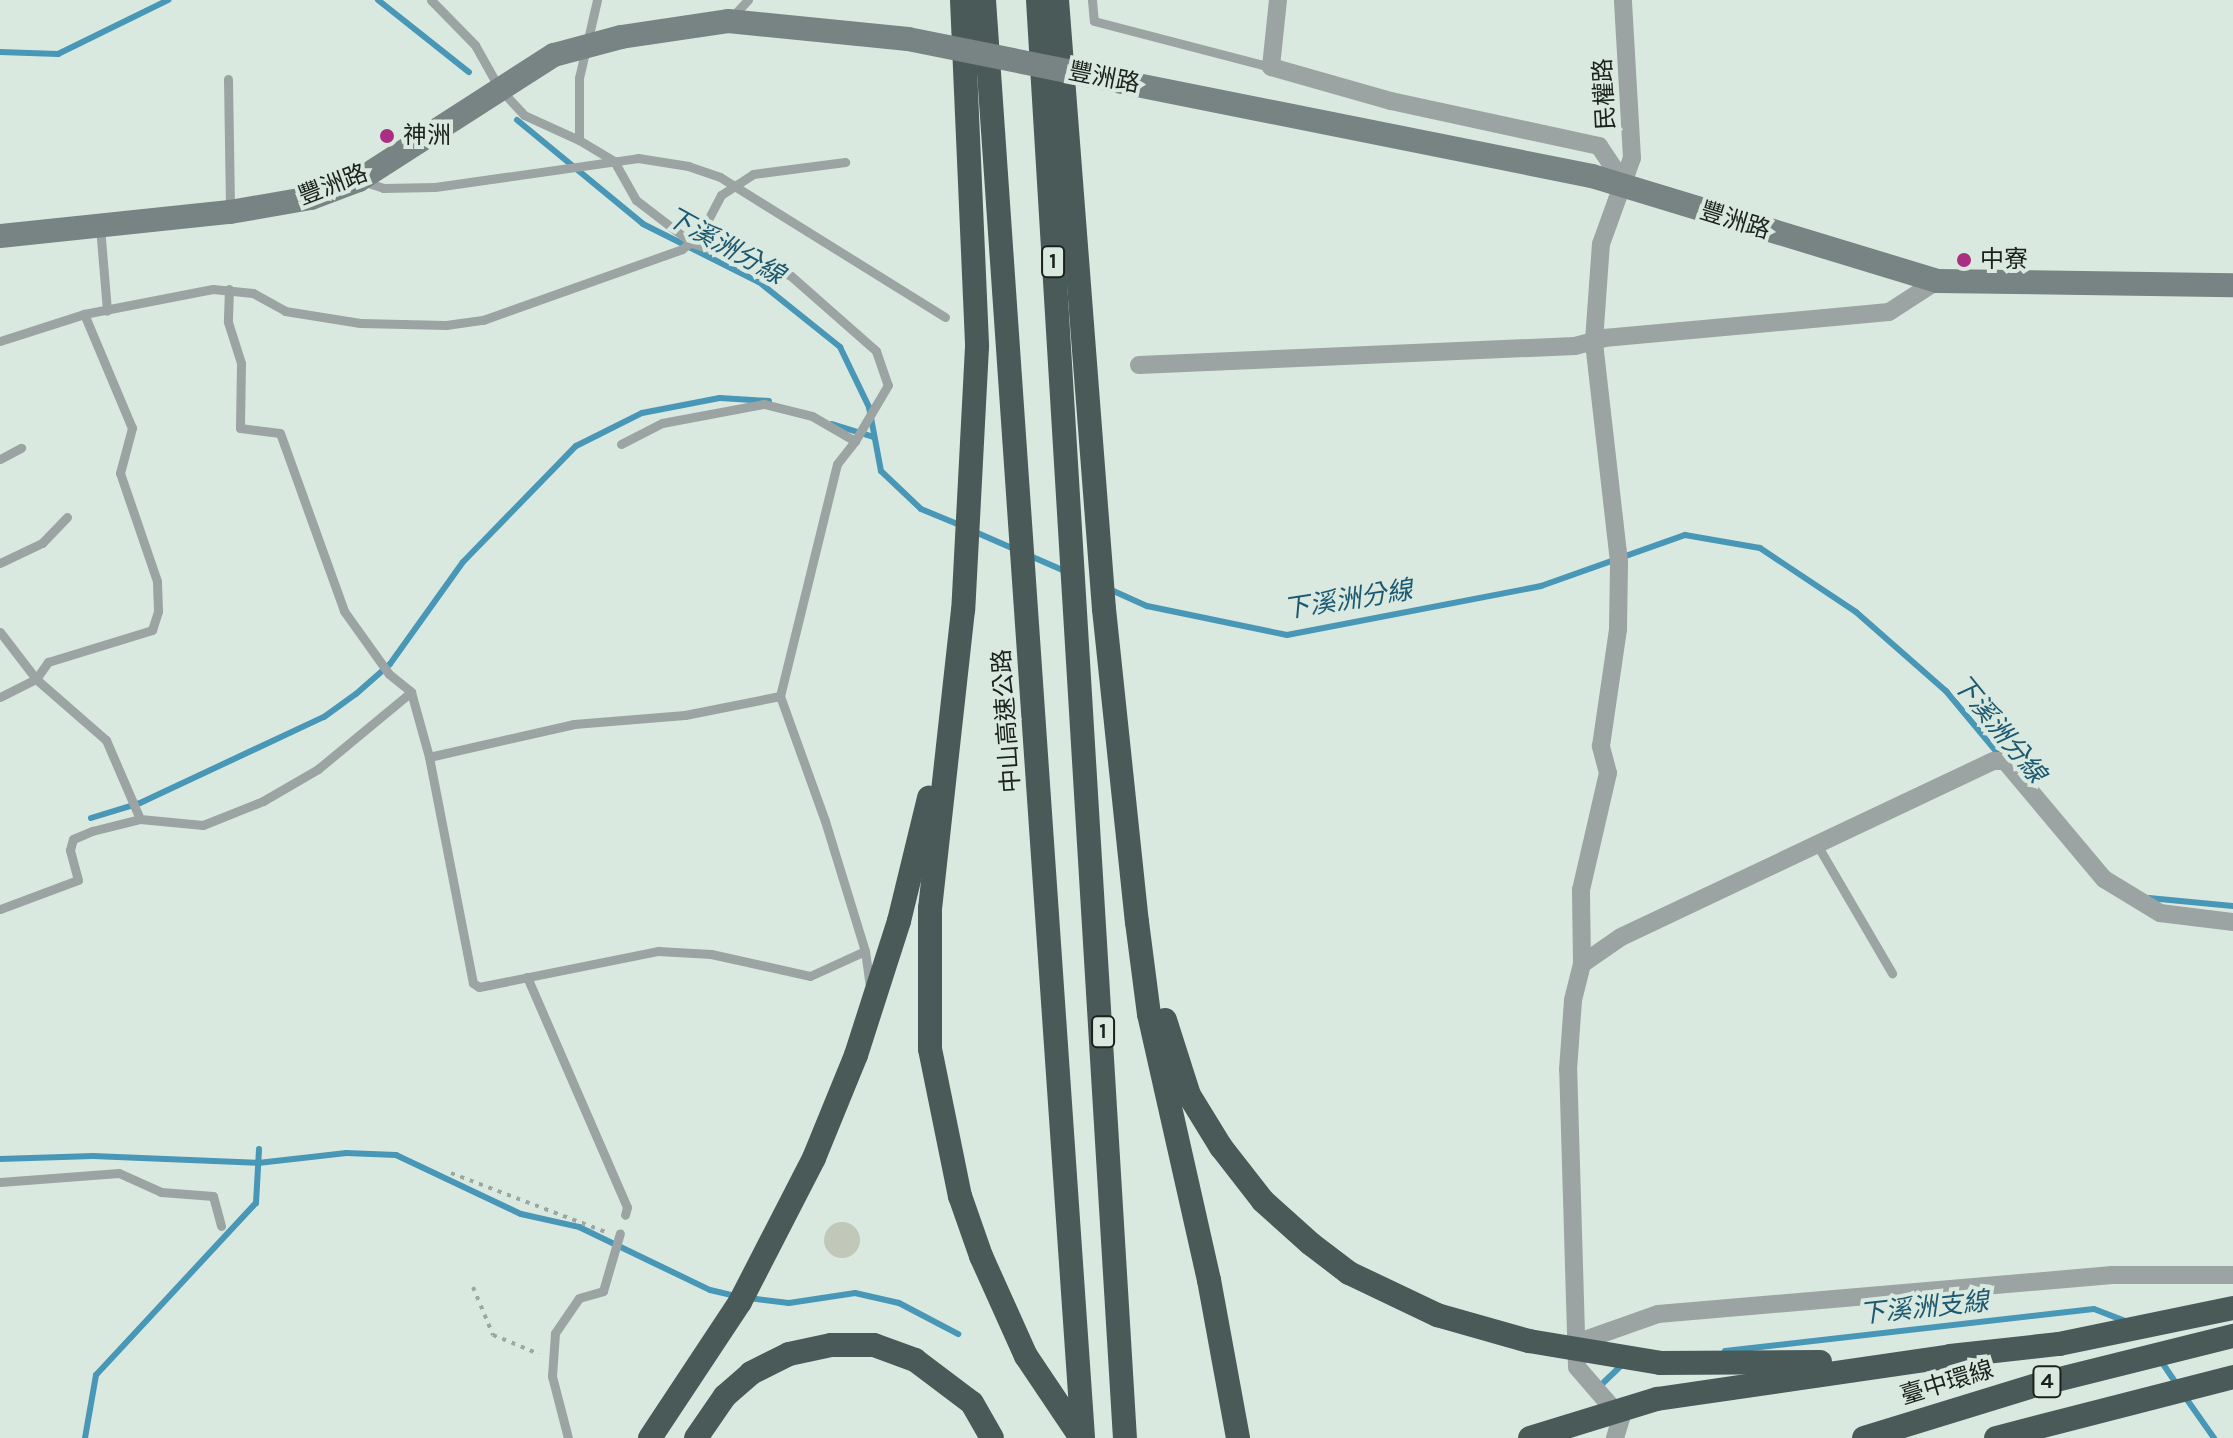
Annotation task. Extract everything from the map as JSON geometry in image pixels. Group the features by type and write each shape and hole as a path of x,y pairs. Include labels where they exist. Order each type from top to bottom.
{"highway":[{"path":"962,0 977,347 972,494 963,610 936,800 930,908 930,1049 960,1196 1000,1306 1026,1356 1082,1438"},
{"name":"中山高速公路","path":"984,0 1022,515 1082,1438"},
{"name":"1","path":"1038,0 1125,1438"},
{"path":"1057,0 1104,609 1137,922 1149,1014 1209,1280 1238,1438"},
{"path":"650,1438 740,1302 814,1158 856,1055 936,800"},
{"path":"1137,922 1189,1095 1263,1201 1349,1273 1437,1315 1529,1341 1660,1363 1950,1356"},
{"path":"1530,1438 1657,1399 1950,1356 2059,1344 2233,1308"},
{"name":"臺中環線","path":"1864,1438 2040,1384 2233,1336"},
{"path":"696,1438 725,1396 751,1373 789,1354 831,1345 874,1345 915,1360 947,1380 972,1403 992,1438"},
{"name":"4","path":"1996,1438 2233,1377"}],"street":[{"path":"1278,0 1271,67 1391,101 1599,146 1623,182"},
{"name":"民權路","path":"1615,1438 1621,1418 1577,1367 1568,1070 1573,1000 1582,964 1581,890 1608,773 1601,746 1619,597 1619,562 1594,341 1601,244 1632,158 1623,0"},
{"name":"豐洲路","path":"0,236 230,212 311,198 359,180 554,55 587,46 728,21 908,39 1623,182 1713,216 1937,281 2233,285"},
{"path":"1139,365 1594,341 1889,312 1937,281"},
{"path":"1582,964 1621,937 1816,843 2005,761 2104,879 2160,913 2233,922"},
{"path":"1576,1343 1658,1314 2112,1275 2233,1275"}],"lane":[{"path":"431,0 475,45 499,88 524,115 579,140 614,161 636,200 692,243 791,276 876,351 888,385 877,408 837,464 780,696 865,951 873,1008 788,1224 742,1306 658,1438"},
{"path":"579,140 579,78 597,0"},
{"path":"728,21 748,0"},
{"path":"1092,0 1094,21 1271,67"},
{"path":"228,79 230,212"},
{"path":"359,180 383,188 435,187 638,158 688,166 733,185 945,317"},
{"path":"0,341 84,314 229,289 253,293 285,311 322,318 446,325 521,310 692,243 721,195 733,185 768,169 845,162"},
{"path":"100,226 107,311"},
{"path":"229,289 228,322 241,363 240,428 280,433 344,611 389,674 408,688 429,757 473,983 479,987 658,951 711,954 810,976 865,951"},
{"path":"0,697 36,679 48,662 152,630 158,611 157,581 120,473 132,428 84,314"},
{"path":"621,444 662,423 764,404 812,416 855,441"},
{"path":"0,459 21,448"},
{"path":"0,563 42,543 67,517"},
{"path":"0,632 36,679 106,740 140,819"},
{"path":"0,909 78,880 70,850 73,839 140,819 203,825 263,801 318,769 408,688"},
{"path":"429,757 574,724 685,715 780,696"},
{"path":"1816,843 1892,973"},
{"path":"527,977 627,1207 625,1215"},
{"path":"0,1182 119,1173 161,1192 213,1196 221,1226"},
{"path":"568,1438 552,1359 555,1333 579,1298 603,1291 619,1235"}],"path":[{"path":"451,1173 619,1235"},
{"path":"473,1287 493,1335 552,1359"}],"building":[{"path":"842,1222 855,1227 860,1240 855,1253 842,1258 829,1253 824,1240 829,1227"}],"waterway":[{"name":"下溪洲分線","path":"0,52 58,54 168,0"},
{"name":"下溪洲分線","path":"378,0 469,72"},
{"name":"下溪洲分線","path":"517,120 643,224 759,282 840,347 869,407 881,471 921,509 962,526"},
{"path":"91,818 140,803 324,717 356,694 390,664 463,562 576,446 642,413 720,398 769,401"},
{"path":"832,424 874,437"},
{"name":"下溪洲分線","path":"973,531 1014,549"},
{"name":"下溪洲分線","path":"1109,589 1147,606 1287,635 1541,586 1685,535 1760,548 1856,612 1946,691 2000,756"},
{"name":"下溪洲分線","path":"1028,555 1065,571"},
{"name":"下溪洲分線","path":"2149,898 2233,906"},
{"path":"85,1438 96,1375 256,1203 259,1149"},
{"path":"0,1159 93,1156 258,1163 346,1153 396,1155 521,1214 579,1227 710,1290 737,1296"},
{"path":"748,1298 789,1303 855,1293 899,1303 958,1334"},
{"name":"下溪洲支線","path":"1725,1351 2094,1309 2125,1321"},
{"name":"下溪洲支線","path":"2161,1361 2177,1385"},
{"name":"下溪洲支線","path":"1600,1386 1623,1364"},
{"name":"下溪洲支線","path":"2183,1394 2214,1438"}],"place":[{"name":"神洲","path":"387,136"},
{"name":"中寮","path":"1964,260"}]}
